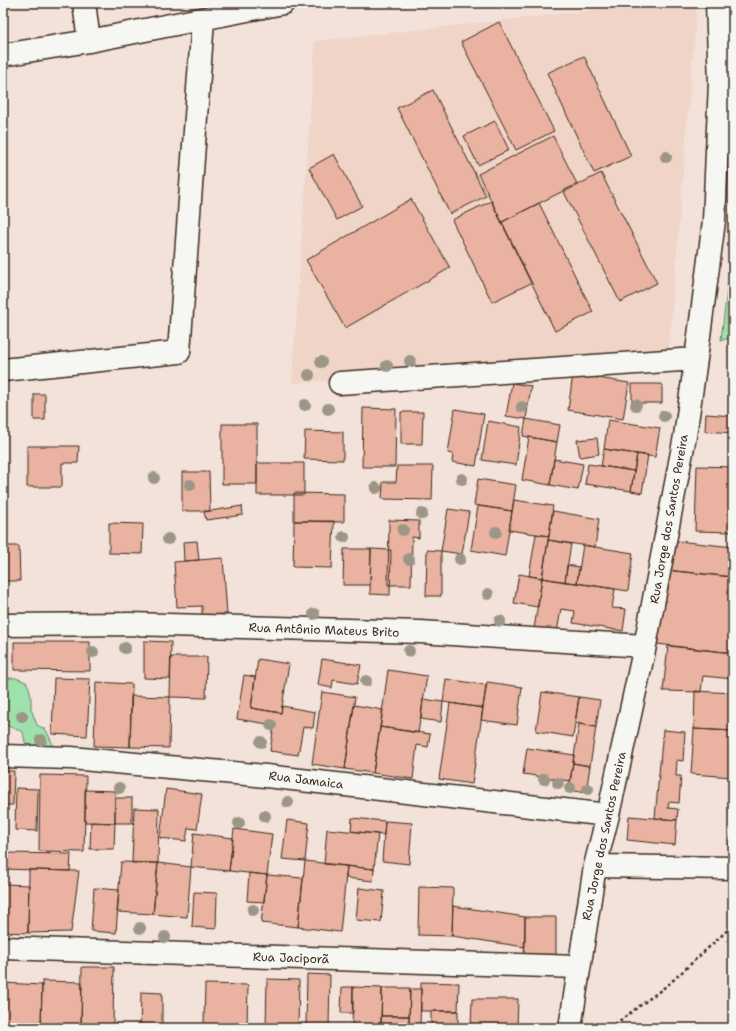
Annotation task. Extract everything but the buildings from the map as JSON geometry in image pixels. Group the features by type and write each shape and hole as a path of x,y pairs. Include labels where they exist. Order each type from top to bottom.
{"street":[{"path":"84,3 89,41"},
{"path":"3,55 203,20 283,3"},
{"name":"Rua Jorge dos Santos Pereira","path":"570,1028 578,967 595,866 608,815 645,646 684,436 696,359 714,221 720,82 717,3"},
{"path":"3,370 179,352 203,20"},
{"path":"340,382 696,359"},
{"name":"Rua Antônio Mateus Brito","path":"3,625 130,624 420,632 645,646"},
{"name":"Rua Jamaica","path":"3,756 71,758 266,776 608,815"},
{"path":"595,866 733,868"},
{"name":"Rua Jaciporã","path":"3,948 578,967"}],"path":[{"path":"610,1028 669,984 733,925"}],"shaded area":[{"path":"659,3 697,3 668,359 292,383 315,41"}],"green space":[{"path":"733,240 733,338 721,340"},
{"path":"10,678 16,678 26,682 29,687 31,709 37,725 46,730 56,751 26,747 23,732 3,724 3,709 5,703 4,686 6,681"}]}
